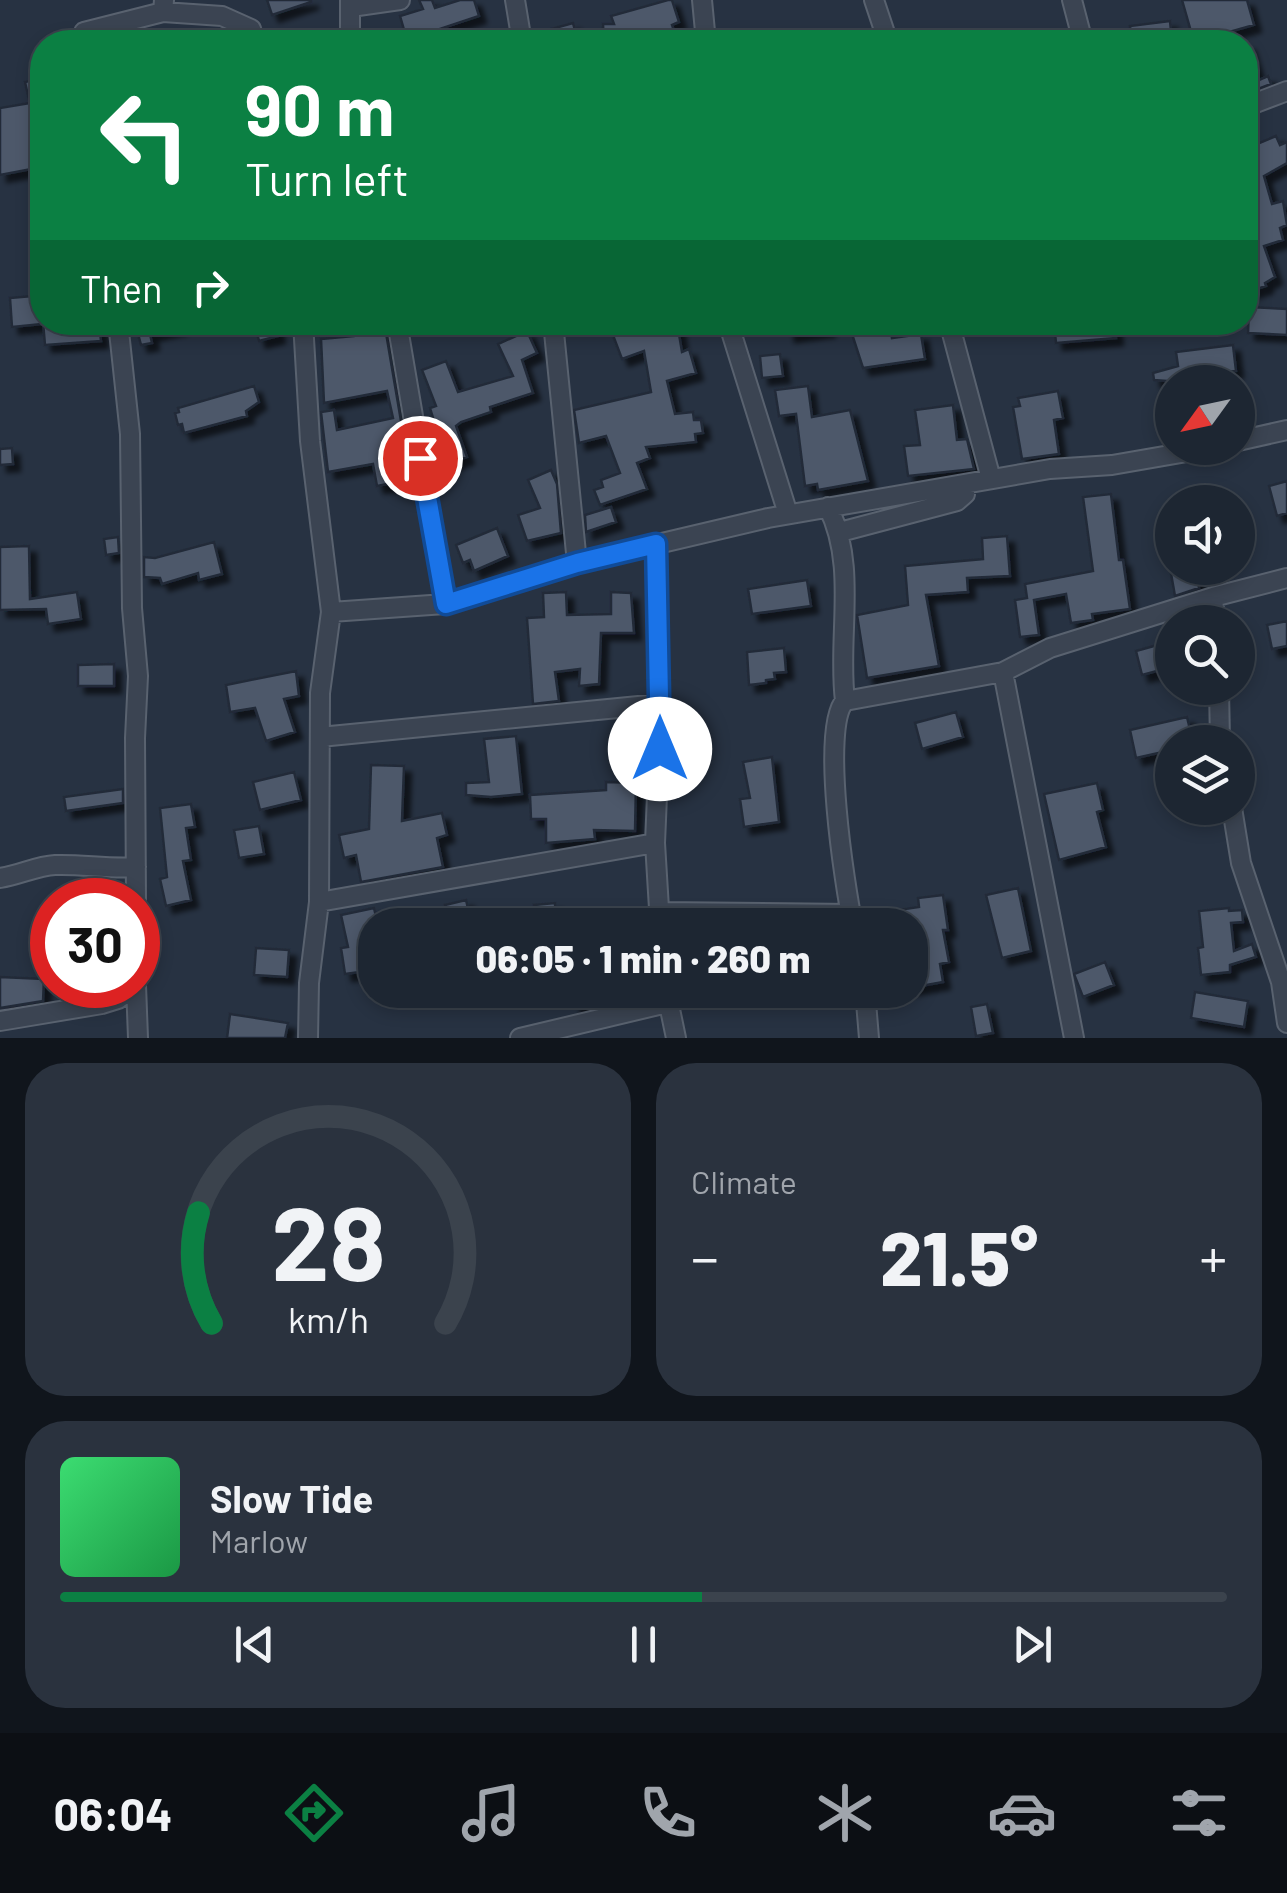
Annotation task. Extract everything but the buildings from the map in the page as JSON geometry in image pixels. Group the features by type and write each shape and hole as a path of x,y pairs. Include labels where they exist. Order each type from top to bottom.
{"street":[{"path":"350,1 358,6 400,0"},
{"path":"515,0 520,30"},
{"path":"702,0 705,30"},
{"path":"874,0 884,30"},
{"path":"1072,0 1080,30"},
{"path":"350,1 350,30"},
{"path":"90,30 163,6 222,16 252,30"},
{"path":"1258,102 1287,91"},
{"path":"119,335 130,434 132,608 138,676 136,878"},
{"path":"305,335 310,441 331,612 320,692 318,902 309,983 308,1038"},
{"path":"399,335 446,604"},
{"path":"553,335 577,563"},
{"path":"732,335 788,514"},
{"path":"953,335 991,479"},
{"path":"1255,437 1287,430"},
{"path":"331,612 446,604 577,563 788,514 1050,469 1155,458"},
{"path":"840,532 960,500 966,484"},
{"path":"828,507 840,532 846,593 841,668 844,701"},
{"path":"656,544 658,908"},
{"path":"850,908 834,752 838,707 844,701 1003,672 1050,648 1213,596 1287,578"},
{"path":"1213,596 1214,605"},
{"path":"1003,672 1074,1038"},
{"path":"320,738 659,704"},
{"path":"1235,825 1241,862 1281,982 1287,1023"},
{"path":"318,902 655,843"},
{"path":"0,878 51,864 114,869 136,866"},
{"path":"0,1021 78,1008"},
{"path":"137,1008 138,1038"},
{"path":"520,1038 628,1008"},
{"path":"669,1008 676,1038"},
{"path":"866,1008 869,1038"}],"route":[{"path":"420,458 446,604 577,563 656,544 660,749"}]}
